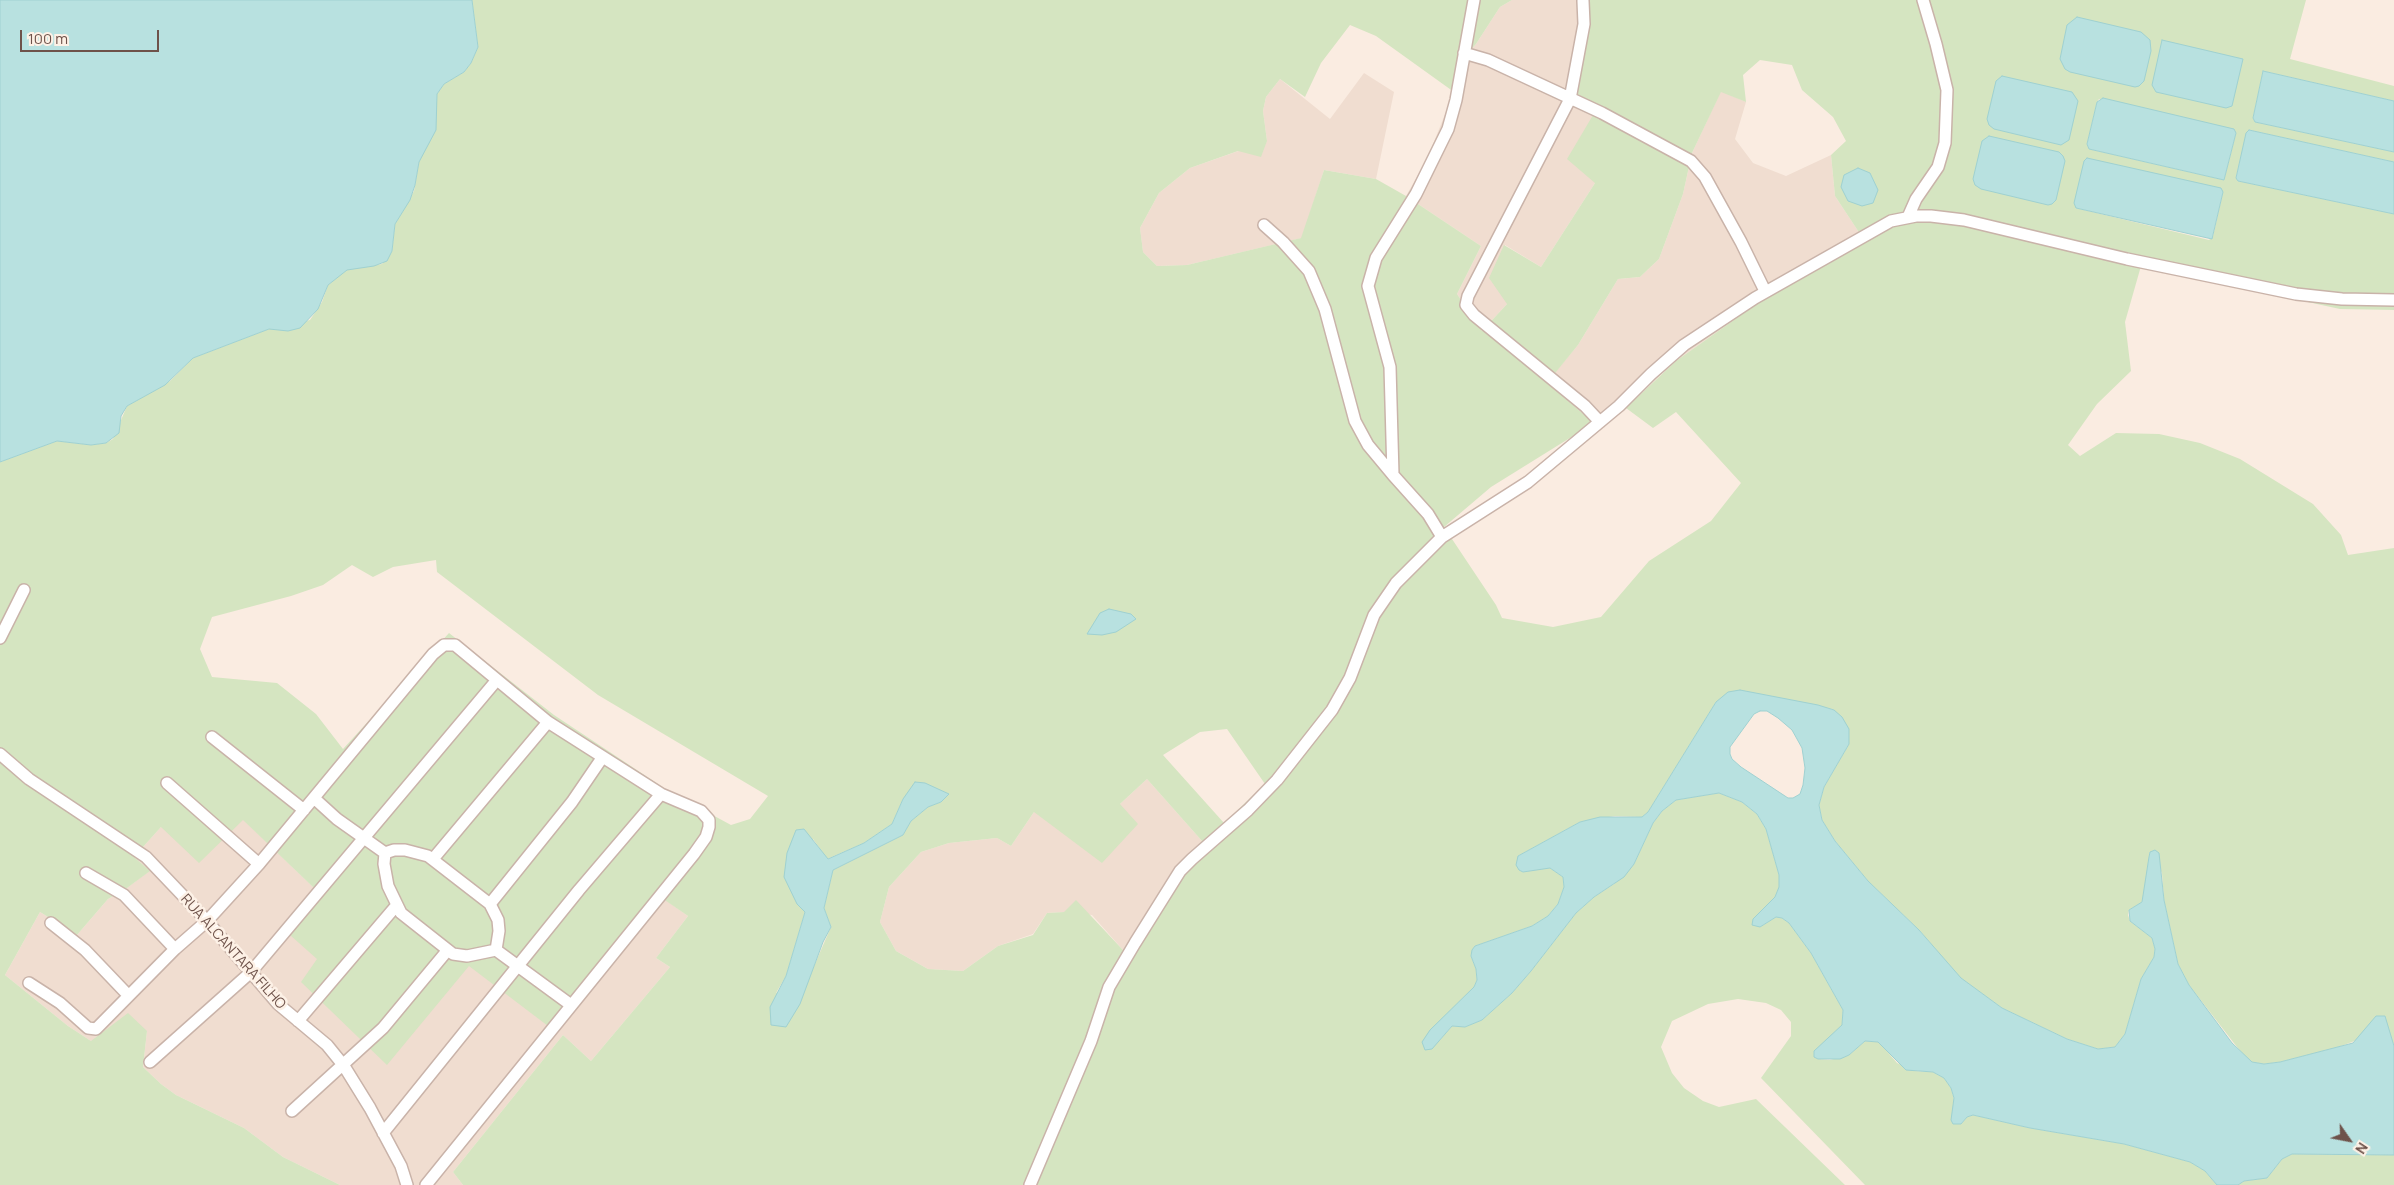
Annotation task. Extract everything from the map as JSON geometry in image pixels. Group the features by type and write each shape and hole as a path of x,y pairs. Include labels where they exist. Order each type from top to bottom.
{"street":[{"path":"1393,475 1390,367 1372,305 1369,279 1376,258 1416,194 1444,138 1456,100 1474,0"},
{"path":"1908,217 1916,199 1938,167 1945,143 1947,90 1923,0"},
{"path":"1583,2 1584,24 1570,99 1468,296 1466,305 1474,316 1584,406 1600,422"},
{"path":"1464,53 1488,60 1602,113 1696,165 1741,242 1765,291"},
{"path":"1030,1185 1091,1040 1109,987 1174,880 1192,859 1248,810 1277,780 1332,710 1345,689 1368,626 1381,603 1396,583 1442,537 1528,482 1600,422 1684,345 1765,291 1891,220 1908,217 1950,217 2127,259 2296,294 2342,299 2394,300"},
{"path":"1264,225 1302,261 1308,271 1325,309 1355,421 1368,445 1404,490 1428,514 1442,537"},
{"path":"0,638 24,590"},
{"path":"29,983 57,1000 92,1030 100,1026 128,995 207,921 259,864 433,654 444,644 455,645 467,652 496,681 548,722 661,794 706,814 710,820 706,837 426,1185"},
{"path":"150,1062 251,972 496,681"},
{"path":"433,859 548,722"},
{"path":"212,738 304,810"},
{"name":"RUA ALCANTARA FILHO","path":"0,754 24,776 139,851 156,866 207,921 278,1004 327,1045 344,1066 383,1133 404,1174 407,1185"},
{"path":"490,904 572,802 602,758"},
{"path":"167,783 259,864"},
{"path":"383,1133 580,890 661,794"},
{"path":"315,798 337,819 386,853"},
{"path":"386,853 394,850 414,851 433,859 490,904 498,920 500,931 496,950"},
{"path":"386,853 384,870 396,906 447,950 458,956 496,950 571,1005"},
{"path":"86,873 124,895 175,949"},
{"path":"298,1021 396,906"},
{"path":"51,923 85,950 128,995"},
{"path":"292,1111 344,1066 394,1015 447,950"}],"shaded area":[{"path":"1512,0 1585,0 1599,105 1595,183 1541,267 1505,245 1507,304 1482,331 1457,294 1481,246 1406,196 1427,159 1454,92 1460,62 1476,44 1500,7"},
{"path":"1364,73 1394,92 1376,179 1324,170 1302,238 1187,265 1157,266 1143,252 1140,228 1159,193 1190,168 1267,141 1263,111 1266,97 1280,79 1330,119"},
{"path":"1721,91 1746,102 1735,139 1753,163 1786,176 1831,155 1835,196 1864,240 1772,293 1676,361 1601,429 1546,383 1578,345 1618,279 1640,277 1659,259 1683,194 1692,153"},
{"path":"1147,779 1202,841 1173,873 1123,950 1092,915 1064,912 1047,913 1033,934 998,946 963,971 928,969 896,951 880,922 889,887 921,852 949,843 997,838 1011,846 1034,812 1120,804"},
{"path":"243,819 315,889 469,966 656,893 688,916 656,958 670,967 591,1061 563,1035 453,1172 463,1185 340,1185 283,1157 244,1128 176,1095 161,1084 143,1067 147,1031 91,1041 68,1026 5,975 40,912 77,935 108,899 127,888 149,871 134,857 161,827"}],"green space":[{"path":"472,0 1512,0 1500,7 1476,44 1460,62 1454,92 1376,36 1350,25 1321,63 1305,97 1280,79 1266,97 1263,111 1267,141 1261,157 1238,151 1190,168 1159,193 1140,228 1143,252 1157,266 1187,265 1301,238 1324,170 1376,179 1406,196 1481,246 1457,294 1482,331 1507,304 1489,278 1504,245 1541,267 1595,183 1567,159 1599,105 1567,89 1585,0 2306,0 2290,59 2394,86 2394,101 2263,71 2253,118 2255,122 2394,152 2394,162 2249,130 2236,177 2238,181 2394,214 2394,310 2340,309 2141,266 2125,322 2131,371 2097,404 2068,445 2080,456 2116,433 2159,434 2200,443 2240,459 2313,504 2341,535 2348,555 2394,548 2394,1046 2391,1037 2357,1040 2336,1048 2280,1062 2264,1064 2252,1062 2244,1056 2189,985 2178,964 2164,900 2162,873 2150,852 2144,898 2141,903 2129,910 2128,915 2130,921 2152,938 2155,949 2154,957 2141,979 2125,1034 2115,1047 2098,1049 2067,1039 2002,1008 1960,978 1919,930 1868,881 1835,841 1822,820 1819,805 1824,787 1849,744 1834,710 1762,695 1716,702 1648,812 1642,817 1615,816 1580,822 1518,856 1520,870 1523,872 1544,867 1550,868 1563,877 1564,887 1558,904 1548,916 1532,926 1475,946 1471,956 1476,969 1477,980 1474,987 1457,1004 1439,1041 1452,1026 1465,1027 1482,1020 1512,993 1576,913 1594,897 1614,884 1634,864 1653,823 1662,811 1676,800 1719,793 1742,802 1757,814 1766,829 1779,875 1780,887 1775,897 1765,907 1760,927 1776,917 1782,918 1789,923 1811,953 1843,1010 1842,1025 1814,1057 1830,1060 1849,1055 1865,1041 1879,1042 1897,1063 1915,1071 1933,1072 1944,1078 1951,1088 1961,1124 1967,1117 1973,1115 2030,1128 2124,1144 2190,1162 2205,1171 2217,1185 1865,1185 1761,1078 1791,1036 1791,1022 1781,1010 1766,1003 1738,999 1708,1004 1672,1021 1661,1047 1672,1073 1684,1088 1703,1101 1719,1107 1756,1099 1845,1185 463,1185 453,1172 563,1035 591,1061 670,967 656,958 688,916 656,894 548,1026 469,966 387,1065 301,982 317,959 281,927 315,889 243,820 199,863 161,827 134,857 150,871 108,899 77,935 40,912 5,975 68,1026 91,1041 128,1013 147,1031 143,1067 161,1084 176,1095 244,1128 283,1157 340,1185 0,1185 0,462 57,441 91,445 106,443 113,439 127,406 170,381 193,358 269,329 310,320 322,302 328,285 347,269 382,264 392,251 395,224 414,191 419,162 435,111 437,94 444,84 464,72 471,63 478,47","holes":["1760,60 1792,65 1802,90 1833,117 1846,141 1831,155 1835,196 1864,240 1772,293 1676,361 1626,408 1653,428 1676,412 1741,483 1711,521 1649,561 1601,617 1553,627 1502,618 1496,605 1444,527 1491,487 1594,423 1547,383 1578,345 1618,279 1640,277 1659,259 1683,194 1692,153 1721,92 1746,102 1743,75","2099,99 2236,133 2224,180 2089,149 2087,144","2223,192 2213,236 2209,240 2076,208","436,560 437,572 598,695 768,796 750,819 731,825 670,792 554,715 449,633 343,749 316,714 277,683 212,677 200,649 212,617 291,596 323,585 352,565 373,577 393,567","1227,729 1265,784 1224,823 1163,755 1200,732","1147,779 1202,841 1173,873 1123,950 1076,900 1064,912 1047,913 1033,935 998,946 963,971 928,969 896,951 880,922 889,887 921,852 949,843 997,838 1011,846 1034,812 1102,863 1138,824 1120,804","948,794 941,802 928,807 911,821 903,835 833,870 824,908 831,927 814,966 776,993 786,976 805,912 813,839 827,859 864,843 892,824 903,799"]},
{"path":"2292,1154 2394,1155 2394,1185 2238,1185 2244,1181 2267,1178 2282,1159"}],"water":[{"path":"0,0 472,0 478,47 471,63 464,72 444,84 437,94 436,130 419,162 410,200 395,224 392,251 387,261 374,266 347,270 328,285 318,309 300,328 288,331 269,329 193,358 165,385 127,406 121,416 119,433 106,443 91,445 57,441 0,462"},
{"path":"2077,17 2141,32 2150,40 2151,51 2144,81 2139,86 2135,87 2070,72 2065,69 2060,59 2067,25"},
{"path":"2162,40 2243,59 2232,106 2226,108 2156,92 2152,85"},
{"path":"2263,71 2394,101 2394,152 2255,122 2253,118"},
{"path":"2002,76 2072,92 2078,101 2069,140 2061,145 1994,129 1989,125 1987,119 1996,81"},
{"path":"2103,98 2234,129 2236,133 2224,180 2089,149 2087,144 2097,102"},
{"path":"2249,130 2394,162 2394,214 2238,181 2236,178 2246,133"},
{"path":"1989,136 2059,152 2063,156 2065,161 2056,200 2052,204 2048,205 1981,189 1975,185 1973,179 1982,141"},
{"path":"2087,158 2221,188 2223,192 2212,239 2076,208 2074,203 2084,161"},
{"path":"1858,168 1870,173 1878,190 1873,203 1862,206 1848,201 1841,187 1844,175"},
{"path":"1109,609 1131,614 1136,619 1116,632 1102,635 1087,634 1100,613"},
{"path":"1740,690 1818,705 1834,710 1842,717 1849,729 1849,744 1824,787 1819,805 1822,820 1835,841 1868,881 1919,930 1961,978 2002,1008 2067,1039 2098,1049 2115,1047 2125,1034 2141,979 2154,957 2155,949 2152,938 2130,921 2129,910 2142,902 2150,852 2155,850 2159,853 2164,900 2178,964 2189,985 2232,1043 2252,1062 2264,1064 2280,1062 2353,1043 2376,1016 2385,1016 2394,1046 2394,1155 2292,1154 2282,1159 2267,1178 2244,1181 2238,1185 2217,1185 2205,1171 2190,1162 2124,1144 2030,1128 1973,1115 1967,1117 1961,1124 1953,1124 1951,1120 1954,1098 1951,1088 1944,1078 1933,1072 1906,1070 1878,1042 1865,1041 1849,1055 1840,1059 1818,1059 1814,1057 1814,1051 1842,1025 1843,1010 1811,953 1789,923 1782,918 1776,917 1760,927 1752,925 1753,919 1775,897 1779,887 1779,875 1766,829 1757,814 1742,802 1719,793 1676,800 1662,811 1653,823 1634,864 1624,877 1594,897 1576,913 1512,993 1482,1020 1465,1027 1452,1026 1432,1049 1425,1050 1422,1042 1430,1030 1474,987 1477,980 1476,969 1471,956 1475,946 1532,926 1548,916 1558,904 1564,887 1563,877 1550,868 1523,872 1516,865 1518,856 1580,822 1600,817 1642,817 1648,812 1716,702 1728,692","holes":["1760,711 1767,711 1792,730 1802,748 1805,768 1803,785 1800,794 1793,798 1788,798 1741,767 1732,759 1730,754 1730,747 1754,714"]},
{"path":"915,782 925,783 949,794 941,802 928,807 911,821 903,835 833,870 824,908 831,927 823,942 800,1004 786,1027 771,1025 770,1007 786,976 805,912 797,904 784,877 787,853 796,830 804,829 828,859 864,843 892,824 903,799"}]}
